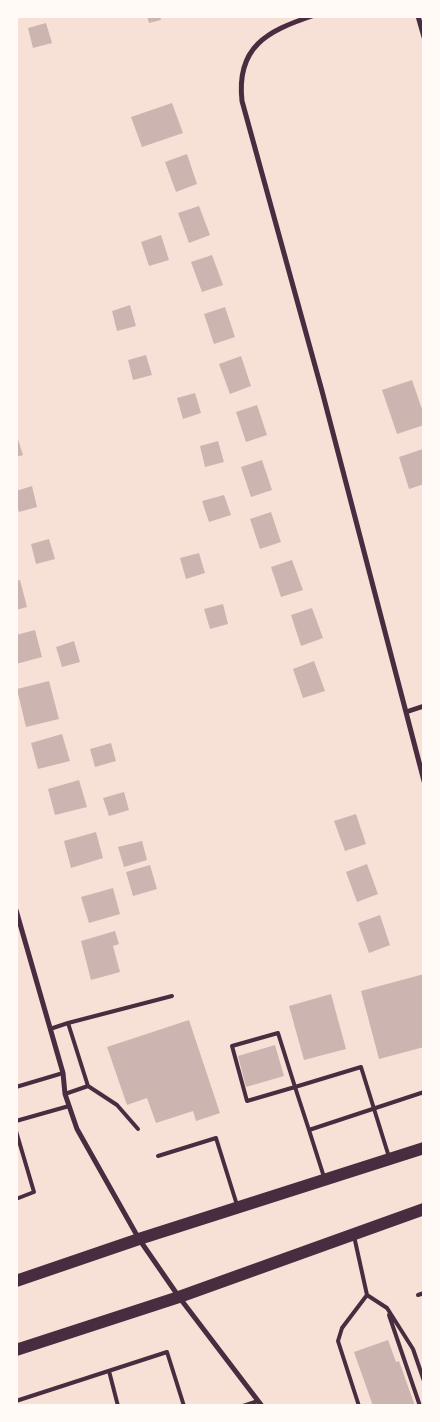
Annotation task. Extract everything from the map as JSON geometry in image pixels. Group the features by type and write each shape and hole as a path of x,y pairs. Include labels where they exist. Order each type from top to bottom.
{"main road":[{"path":"16,1281 139,1238 424,1148"},
{"path":"16,1350 179,1296 424,1209"}],"street":[{"path":"312,16 274,31 259,41 248,56 243,67 241,79 242,101 322,391 424,781"},
{"path":"418,16 424,37"},
{"path":"406,712 424,706"},
{"path":"16,910 63,1073 65,1094 77,1129 139,1238 179,1296 260,1403"}],"lane":[{"path":"50,1029 68,1022 172,996"},
{"path":"68,1022 88,1086 117,1105 138,1129"},
{"path":"325,1180 295,1087 278,1033 232,1046 248,1102 295,1087 361,1067 389,1159"},
{"path":"16,1087 63,1073"},
{"path":"65,1094 88,1086"},
{"path":"309,1130 424,1092"},
{"path":"16,1121 69,1106"},
{"path":"16,1131 34,1192 16,1199"},
{"path":"158,1156 216,1138 237,1207"},
{"path":"354,1233 367,1295 387,1308 412,1349 424,1381"},
{"path":"418,1295 424,1293"},
{"path":"359,1406 338,1341 342,1328 367,1295"},
{"path":"387,1308 420,1406"},
{"path":"16,1401 167,1352 184,1406"},
{"path":"109,1371 118,1406"},
{"path":"243,1406 260,1403"}],"building":[{"path":"147,16 160,16 161,20 149,23"},
{"path":"46,23 52,43 33,48 28,28"},
{"path":"172,103 183,133 142,147 131,117"},
{"path":"187,154 197,184 176,192 165,162"},
{"path":"199,206 210,235 189,243 178,213"},
{"path":"161,235 169,260 149,266 141,242"},
{"path":"212,255 223,285 202,292 191,262"},
{"path":"130,305 136,326 117,331 112,311"},
{"path":"225,307 235,337 214,344 204,314"},
{"path":"146,355 152,375 133,380 128,360"},
{"path":"241,356 251,386 230,394 219,364"},
{"path":"412,380 424,415 424,425 397,434 382,390"},
{"path":"195,393 201,413 183,419 177,398"},
{"path":"257,405 267,435 246,442 236,412"},
{"path":"16,433 23,455 16,457"},
{"path":"218,441 224,462 205,467 200,446"},
{"path":"423,449 424,484 409,489 399,457"},
{"path":"262,460 272,490 251,497 241,467"},
{"path":"32,486 37,507 19,512 16,503 16,491"},
{"path":"224,495 231,515 209,522 202,501"},
{"path":"271,512 281,542 260,549 250,519"},
{"path":"49,539 55,559 36,564 31,544"},
{"path":"199,553 205,573 186,579 180,558"},
{"path":"292,560 303,590 281,597 271,567"},
{"path":"20,580 27,607 16,610 16,581"},
{"path":"223,604 228,624 210,629 204,609"},
{"path":"312,608 323,638 301,646 291,615"},
{"path":"35,630 42,657 16,664 16,635"},
{"path":"74,641 80,662 62,667 56,647"},
{"path":"314,661 325,691 303,698 293,669"},
{"path":"49,681 59,719 26,727 17,689"},
{"path":"62,734 70,761 38,769 31,743"},
{"path":"111,743 116,761 95,767 90,749"},
{"path":"79,780 87,807 55,815 48,789"},
{"path":"124,792 129,810 109,816 103,798"},
{"path":"356,814 366,844 345,851 334,821"},
{"path":"96,832 103,858 71,868 64,841"},
{"path":"142,841 147,860 124,867 118,847"},
{"path":"367,864 378,894 357,902 346,872"},
{"path":"150,865 157,889 133,896 126,872"},
{"path":"113,888 120,914 89,923 81,897"},
{"path":"380,915 390,945 369,953 358,923"},
{"path":"115,931 119,944 113,946 120,972 91,980 81,941"},
{"path":"424,974 424,1047 379,1059 361,991"},
{"path":"331,994 346,1049 304,1060 289,1006"},
{"path":"189,1020 220,1113 196,1121 193,1111 156,1123 147,1098 127,1105 107,1047"},
{"path":"275,1045 284,1076 246,1087 238,1056"},
{"path":"388,1340 396,1362 399,1361 415,1406 373,1406 354,1352"}]}
